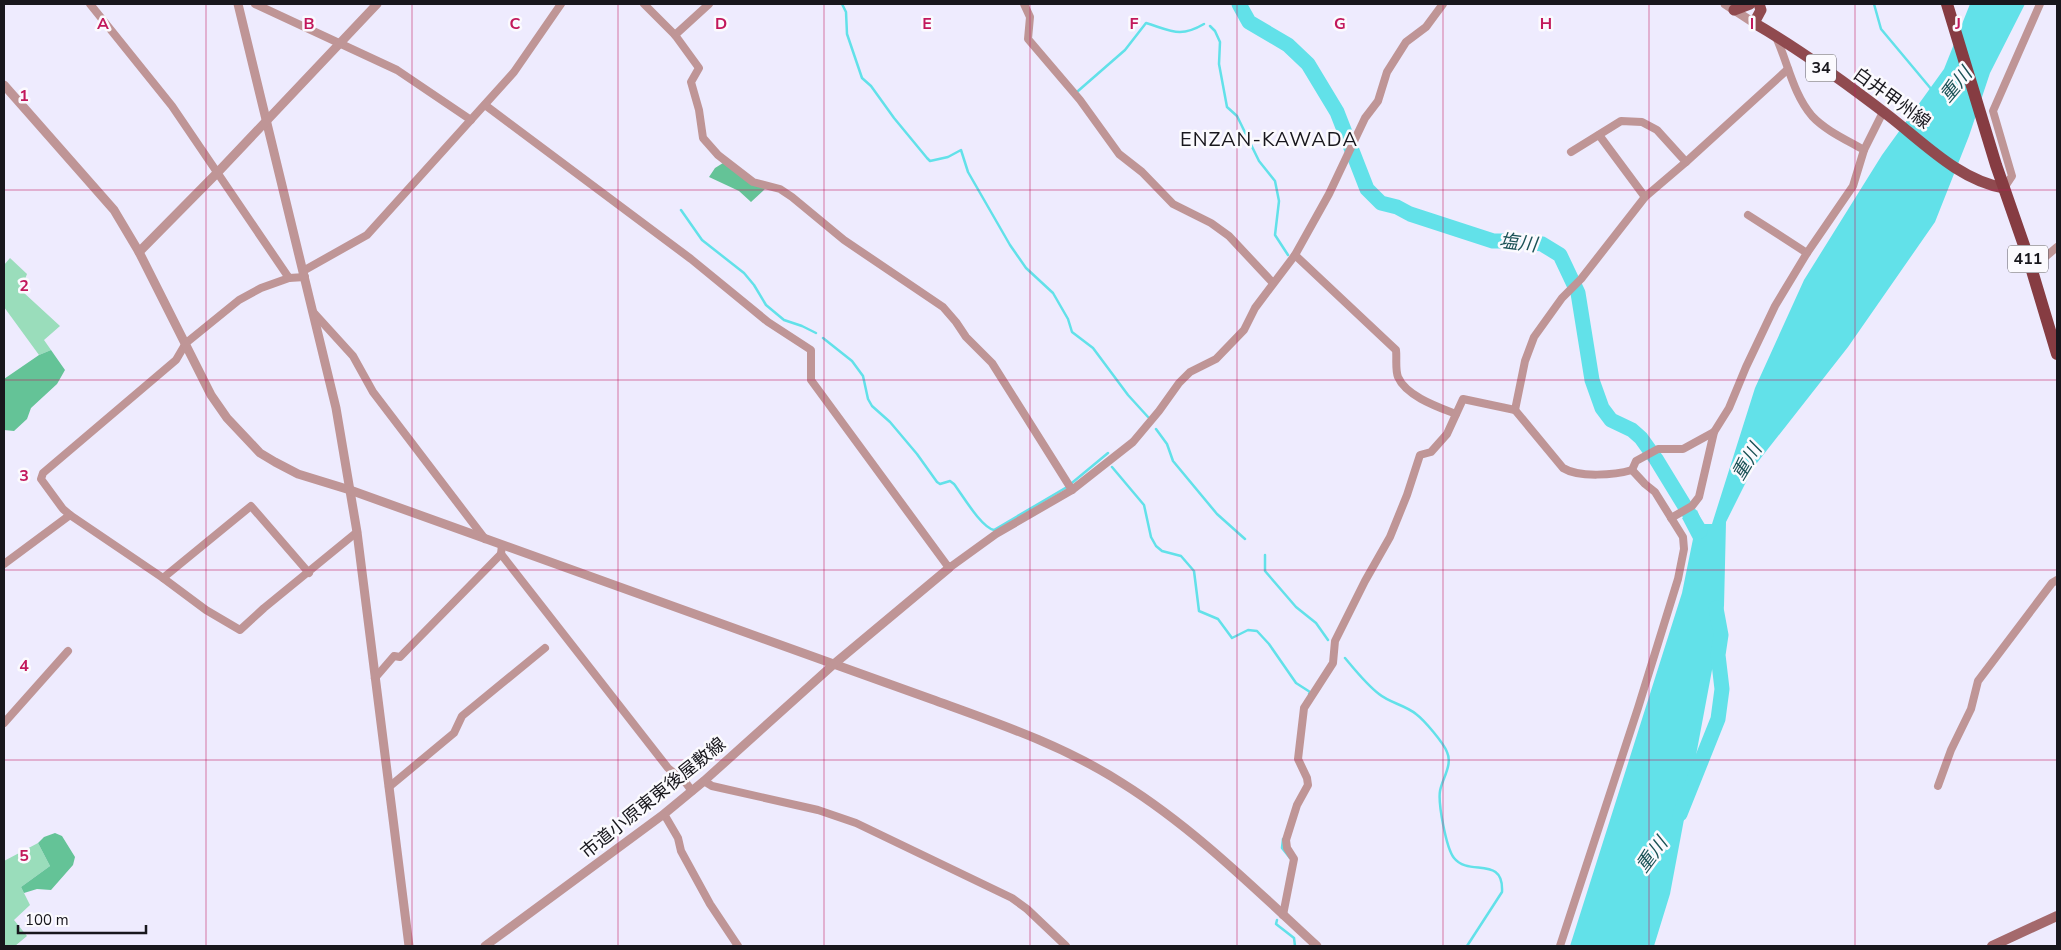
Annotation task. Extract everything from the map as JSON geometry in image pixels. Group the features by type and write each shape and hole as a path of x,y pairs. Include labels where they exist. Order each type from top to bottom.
{"highway":[{"name":"411","path":"1947,4 2057,354"}],"main road":[{"path":"1730,7 1750,4"},
{"path":"1754,23 1761,10 1760,4"},
{"name":"白井甲州線","path":"1754,23 1776,36 1885,113 1966,176 1986,185 2004,188"},
{"path":"1992,946 2057,916"}],"street":[{"path":"91,4 172,106 289,278"},
{"path":"238,4 336,408 357,532 409,946"},
{"path":"254,4 340,42 397,70 471,120"},
{"path":"139,252 218,172 377,4"},
{"path":"357,532 240,630 206,610 163,578 70,515 63,509 41,479 43,473 176,360 186,344 239,300 261,288 304,274 368,235 514,72 561,4"},
{"path":"644,4 676,35 699,68 691,82 699,110 703,138 708,144 718,155 753,182 780,189 844,240 942,307 956,322 966,337 992,363 1070,487"},
{"path":"676,35 709,4"},
{"path":"1024,4 1030,17 1028,39 1080,100 1119,154 1142,172 1173,204 1211,223 1229,236 1273,283"},
{"path":"485,105 691,259 768,322 811,350 811,380 949,568 996,534 1070,487 1133,442 1179,383 1190,372 1216,359 1244,330 1255,308 1295,255 1329,194 1365,118 1378,101 1388,72 1406,42 1426,27 1443,4"},
{"path":"2004,188 2012,176 1993,111 2040,4"},
{"path":"1730,7 1754,23"},
{"path":"1776,36 1788,69 1806,108 1829,130 1864,150"},
{"path":"1515,410 1526,361 1534,337 1562,298 1581,279 1645,197 1788,69"},
{"path":"4,85 114,210 139,252 212,395 227,418 260,453 298,474 350,490 485,539 502,549 834,664 1026,734 1093,766 1153,803 1186,828 1317,946"},
{"path":"1671,518 1692,506 1699,497 1714,432 1729,408 1746,367 1776,306 1807,253 1853,186 1864,150 1885,113"},
{"path":"1571,152 1621,121 1642,122 1657,130 1686,162"},
{"path":"1599,135 1645,197"},
{"path":"1748,215 1807,253"},
{"path":"2031,269 2057,247"},
{"path":"1295,255 1396,350 1398,376 1407,388 1426,402 1456,414"},
{"path":"313,312 353,356 373,392 485,539"},
{"path":"1282,914 1294,859 1287,848 1286,840 1297,805 1308,785 1307,778 1298,759 1304,708 1333,663 1335,641 1365,581 1390,537 1407,495 1420,455 1431,452 1447,434 1463,399 1515,410 1563,468 1569,472 1619,473 1632,470"},
{"path":"1632,470 1636,461 1658,449 1683,449 1714,432"},
{"path":"1560,946 1638,708 1678,579 1684,549 1683,537 1655,492 1632,470"},
{"path":"163,578 251,506 309,573"},
{"path":"4,564 70,515"},
{"path":"375,678 394,656 400,657 502,549"},
{"path":"502,549 663,761 692,790"},
{"name":"市道小原東東後屋敷線","path":"485,946 664,814 704,781 834,664 949,568"},
{"path":"1938,786 1951,750 1971,709 1978,681 2052,583 2057,580"},
{"path":"389,787 454,733 462,716 545,648"},
{"path":"4,723 68,651"},
{"path":"704,781 712,786 818,810 856,822 1012,898 1027,909 1066,946"},
{"path":"664,814 678,838 681,851 710,904 738,946"}],"green space":[{"path":"723,163 765,189 751,202 739,191 709,177 715,168"},
{"path":"10,258 27,274 25,279 29,284 23,292 60,326 44,340 51,350 39,355 4,307 4,265"},
{"path":"51,350 65,370 57,384 31,408 27,419 14,431 4,430 4,379 39,355"},
{"path":"55,833 62,836 75,857 73,865 51,890 37,889 24,893 21,887 50,866 38,843 44,837"},
{"path":"38,843 50,866 21,887 30,905 14,920 27,936 15,946 4,946 4,861"}],"water":[{"path":"1970,4 2025,4 1990,73 1969,136 1935,222 1848,347 1753,468 1726,522 1724,606 1670,894 1654,946 1570,946 1682,593 1693,539 1682,518 1697,510 1703,524 1712,524 1755,388 1804,280 1882,155 1944,69"}],"waterway":[{"path":"842,4 846,12 847,34 862,78 871,86 894,118 930,161 948,157 961,150 968,172 1010,245 1026,268 1053,293 1068,319 1072,332 1093,348 1128,395 1148,417"},
{"name":"塩川","path":"1239,4 1249,22 1288,45 1308,64 1337,112 1367,189 1381,203 1493,241 1520,241 1542,244 1560,255 1578,293 1592,380 1602,408 1611,420 1632,430 1641,438 1700,531"},
{"path":"1874,4 1881,29 1932,90"},
{"path":"1078,91 1125,50 1146,23 1176,32 1188,31 1204,24"},
{"path":"1210,26 1215,31 1220,42 1219,64 1227,107 1237,116 1259,161 1275,181 1279,201 1275,235 1288,255"},
{"path":"681,210 702,240 744,273 766,305 784,320 816,333"},
{"path":"823,338 852,361 863,376 868,399 872,406 890,422 917,454 937,482 940,484 950,481 954,484 978,517 989,528 994,530 1067,487 1108,453"},
{"path":"1156,429 1167,444 1173,461 1217,514 1245,539"},
{"path":"1112,467 1144,505 1151,537 1156,546 1162,551 1181,556 1194,571 1199,611 1218,619 1232,638 1248,630 1257,631 1269,644 1296,683 1310,692 1309,694"},
{"path":"1265,555 1265,571 1296,607 1316,623 1328,640"},
{"name":"重川","path":"1680,814 1718,719 1722,689 1718,655 1721,635 1716,608"},
{"path":"1345,658 1365,682 1379,694 1407,708 1419,717 1438,737 1447,752 1449,762 1441,786 1440,805 1443,825 1451,853 1460,863 1492,870 1501,881 1502,892 1467,946"},
{"path":"1283,839 1282,848 1290,858"},
{"path":"1277,920 1276,924 1294,938 1295,946"}],"district":[{"name":"ENZAN-KAWADA","path":"1269,139"}]}
